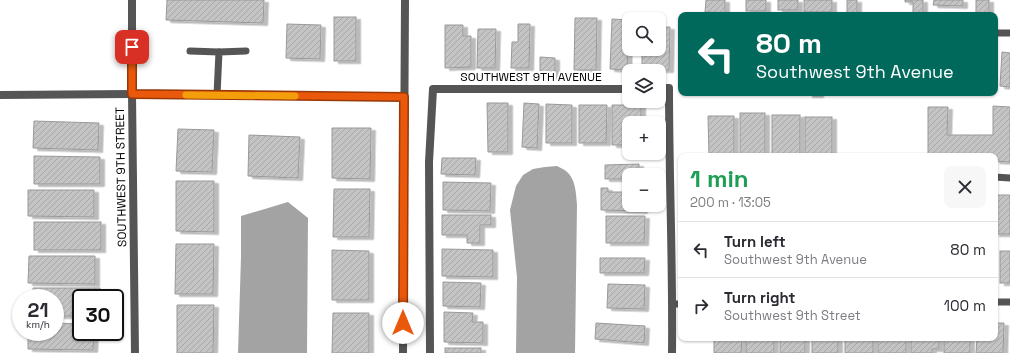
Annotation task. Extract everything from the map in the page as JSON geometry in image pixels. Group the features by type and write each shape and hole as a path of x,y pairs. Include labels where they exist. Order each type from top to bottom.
{"street":[{"name":"SOUTHWEST 9TH STREET","path":"132,0 135,353"},
{"path":"403,353 405,0"},
{"path":"666,88 669,88 669,168 677,304 672,353"},
{"name":"SOUTHWEST 9TH AVENUE","path":"430,353 429,162 433,89 622,89"},
{"path":"0,95 132,94 404,97"}],"lane":[{"path":"998,33 1010,33"},
{"path":"190,51 246,51"},
{"path":"217,95 219,52"},
{"path":"998,177 1010,178"},
{"path":"998,302 1010,302"}],"shaded area":[{"path":"557,166 565,170 572,178 575,187 577,205 575,353 516,353 517,277 510,210 516,186 523,175 533,169"},
{"path":"288,202 308,218 307,353 238,353 241,216"}],"building":[{"path":"167,0 264,0 263,23 166,20"},
{"path":"706,0 725,0 725,12 705,12"},
{"path":"746,0 766,0 766,11 746,11"},
{"path":"778,0 798,0 798,10 778,10"},
{"path":"804,0 832,0 832,12 804,12"},
{"path":"847,0 857,0 857,12 847,12"},
{"path":"905,0 923,0 923,12 913,12 913,2 905,2"},
{"path":"934,0 963,0 963,6 933,5"},
{"path":"976,0 989,0 989,12 976,12"},
{"path":"334,17 356,17 356,61 334,61"},
{"path":"575,18 597,18 596,70 574,70"},
{"path":"612,19 622,20 622,56 628,56 627,64 622,64 622,70 610,69"},
{"path":"287,24 321,25 320,59 286,58"},
{"path":"518,24 530,24 529,68 511,68 512,42 518,42"},
{"path":"445,25 463,25 463,36 471,36 471,67 445,68"},
{"path":"666,27 670,27 669,70 666,70 666,64 642,64 642,56 666,56"},
{"path":"478,29 496,29 495,68 477,68"},
{"path":"1002,52 1010,53 1010,87 1000,86"},
{"path":"540,57 555,58 555,77 540,76"},
{"path":"487,103 508,103 508,152 488,152"},
{"path":"524,103 539,104 537,148 522,147"},
{"path":"546,104 572,105 572,143 546,143"},
{"path":"579,105 607,105 606,143 579,143"},
{"path":"612,105 622,105 622,108 641,108 641,116 622,116 622,145 612,145"},
{"path":"993,106 1010,107 1010,162 998,161 998,153 928,153 928,107 948,107 947,135 993,135"},
{"path":"740,113 765,113 765,153 740,153"},
{"path":"772,115 800,115 800,153 772,153"},
{"path":"708,116 734,116 734,153 709,153"},
{"path":"805,117 832,117 832,153 805,153"},
{"path":"34,121 99,123 98,150 33,148"},
{"path":"332,128 371,128 370,179 332,178"},
{"path":"178,129 214,130 212,172 176,171"},
{"path":"249,135 300,137 298,178 248,176"},
{"path":"34,156 100,157 100,184 34,184"},
{"path":"442,158 476,158 475,175 441,174"},
{"path":"639,164 639,168 622,168 622,179 605,179 605,165"},
{"path":"176,181 214,181 214,232 176,231"},
{"path":"443,182 491,183 490,211 443,210"},
{"path":"601,188 608,188 608,192 622,192 622,210 601,210"},
{"path":"334,189 370,189 369,237 333,237"},
{"path":"28,190 94,190 94,217 28,216"},
{"path":"998,195 1010,195 1010,234 998,234"},
{"path":"442,215 491,215 491,225 480,225 480,243 467,243 467,235 442,235"},
{"path":"606,216 645,216 644,243 606,243"},
{"path":"34,222 101,222 101,250 34,250"},
{"path":"176,244 214,244 213,294 175,294"},
{"path":"442,249 493,250 493,277 442,276"},
{"path":"332,250 369,251 369,300 332,300"},
{"path":"1000,251 1010,251 1010,283 1000,283"},
{"path":"29,256 95,256 95,284 28,283"},
{"path":"600,258 645,258 644,273 600,273"},
{"path":"443,282 481,283 480,307 443,306"},
{"path":"608,284 645,285 644,309 607,308"},
{"path":"100,288 72,289 72,316 64,316 64,289 33,289"},
{"path":"177,305 214,305 213,353 177,353"},
{"path":"444,312 473,313 472,322 483,322 483,343 444,342"},
{"path":"333,313 369,313 369,353 332,353"},
{"path":"64,323 72,324 72,341 94,341 93,350 28,349 28,341 64,341"},
{"path":"596,323 645,326 644,343 595,339"},
{"path":"998,323 1004,323 1003,353 976,353 977,341 998,341"},
{"path":"714,341 742,341 741,353 714,353"},
{"path":"746,341 774,341 774,353 746,353"},
{"path":"780,341 805,341 805,353 780,353"},
{"path":"812,341 838,341 838,353 812,353"},
{"path":"845,341 873,341 873,353 845,353"},
{"path":"878,341 906,341 906,353 878,353"},
{"path":"911,341 939,341 939,349 932,349 932,353 911,353"},
{"path":"944,341 970,341 970,353 944,353"},
{"path":"445,348 481,348 481,353 445,353"}],"slow traffic":[{"path":"186,95 295,96"}],"route":[{"path":"132,47 132,94 404,97 403,323"}]}
